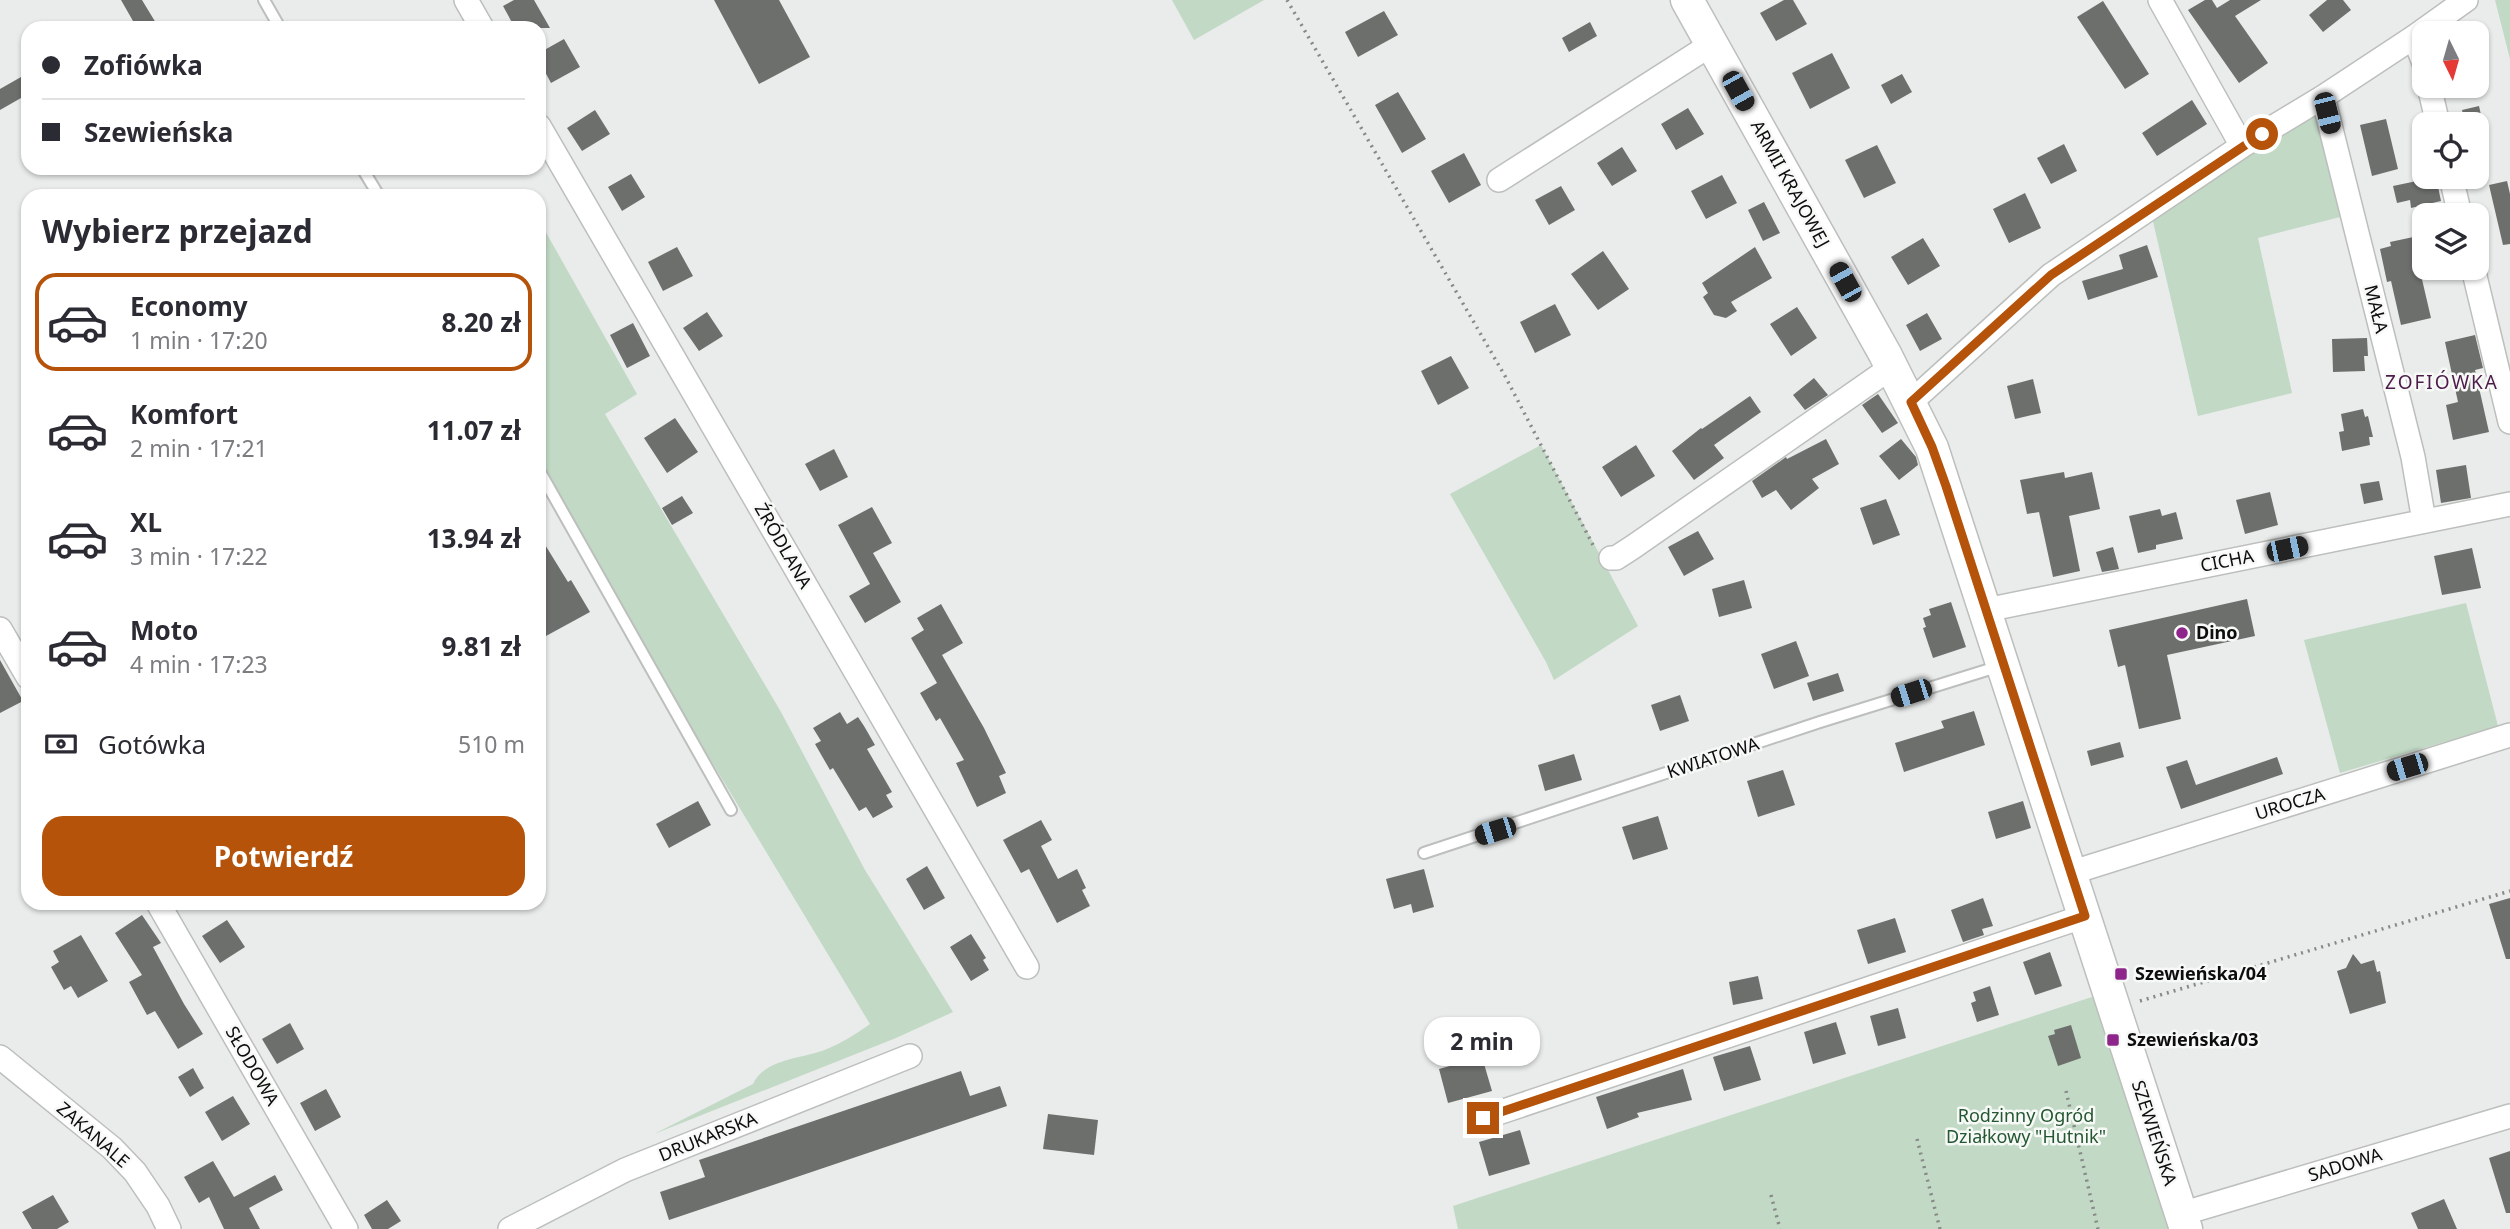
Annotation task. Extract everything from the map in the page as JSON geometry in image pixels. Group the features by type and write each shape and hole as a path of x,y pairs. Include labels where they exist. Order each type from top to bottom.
{"street":[{"path":"466,0 478,21"},
{"name":"ARMII KRAJOWEJ","path":"1688,0 1911,402"},
{"path":"2160,0 2242,146"},
{"path":"2436,21 2466,0"},
{"path":"1911,402 2051,275 2242,146 2412,38"},
{"path":"1499,180 1712,44"},
{"name":"MAŁA","path":"2323,97 2413,457 2424,521"},
{"name":"ŹRÓDLANA","path":"546,138 1027,967"},
{"path":"2476,280 2510,422"},
{"path":"1611,558 1616,558 1633,547 1892,367"},
{"name":"SZEWIEŃSKA","path":"1911,402 1939,466 2183,1222"},
{"name":"CICHA","path":"1986,610 2510,504"},
{"path":"0,629 21,665"},
{"name":"UROCZA","path":"2070,873 2510,735"},
{"name":"SŁODOWA","path":"162,910 346,1229"},
{"path":"1483,1118 2085,916"},
{"name":"DRUKARSKA","path":"510,1229 625,1170 910,1056"},
{"name":"ZAKANALE","path":"0,1057 112,1148 135,1172 158,1206 169,1229"},
{"name":"SADOWA","path":"2183,1222 2510,1116"}],"lane":[{"path":"264,0 276,21"},
{"path":"546,482 731,810"},
{"name":"KWIATOWA","path":"1424,853 1820,722 2003,665"}],"path":[{"path":"1287,0 1505,376 1596,551 1611,558"},
{"path":"2115,1010 2510,891"},
{"path":"2066,1091 2098,1229"},
{"path":"1917,1139 1941,1229"},
{"path":"1771,1195 1780,1229"}],"green space":[{"path":"1172,0 1264,0 1194,40"},
{"path":"2495,0 2510,0 2510,59"},
{"path":"2317,108 2352,214 2258,238 2292,393 2198,416 2152,217"},
{"path":"546,232 637,394 605,414 781,712 865,870 953,1012 896,1038 654,1134 753,1084 759,1075 775,1064 827,1049 870,1024 666,686 546,472"},
{"path":"1541,445 1638,626 1554,680 1450,494"},
{"path":"2466,603 2498,726 2340,773 2304,640"},
{"name":"Rodzinny Ogród Działkowy \"Hutnik\"","path":"2095,996 2168,1229 1458,1229 1453,1206"}],"building":[{"path":"121,0 142,0 155,21 133,21"},
{"path":"514,0 534,0 546,21 511,21 503,6"},
{"path":"714,0 779,0 810,57 759,84"},
{"path":"1784,0 1793,0 1807,24 1776,41 1760,13"},
{"path":"2205,0 2212,0 2217,8 2230,0 2261,0 2235,16 2268,63 2239,83 2188,10"},
{"path":"2327,0 2343,0 2351,10 2323,32 2309,15"},
{"path":"2103,1 2149,74 2125,89 2077,17"},
{"path":"1384,11 1398,35 1358,57 1345,32"},
{"path":"1590,22 1597,36 1569,52 1562,38"},
{"path":"564,39 580,67 551,83 546,74 546,49"},
{"path":"1832,53 1850,88 1810,109 1792,73"},
{"path":"1902,74 1912,92 1891,104 1881,85"},
{"path":"21,77 21,98 0,110 0,89"},
{"path":"1398,92 1426,139 1402,153 1375,105"},
{"path":"2192,100 2207,124 2157,156 2142,133"},
{"path":"2479,106 2480,112 2462,112"},
{"path":"1688,108 1704,134 1676,150 1661,124"},
{"path":"595,110 610,134 582,151 567,128"},
{"path":"2386,119 2398,169 2372,176 2360,125"},
{"path":"2064,144 2077,171 2051,184 2037,158"},
{"path":"1877,145 1896,183 1864,198 1845,160"},
{"path":"1622,147 1637,171 1612,186 1597,163"},
{"path":"1464,153 1481,185 1449,203 1431,171"},
{"path":"631,174 645,197 622,211 608,187"},
{"path":"1722,175 1737,203 1706,219 1691,191"},
{"path":"2507,181 2510,194 2510,244 2503,245 2489,185"},
{"path":"2412,182 2412,189 2438,189 2441,201 2412,203 2411,208 2410,200 2397,203 2393,186"},
{"path":"1561,186 1575,210 1549,225 1535,200"},
{"path":"2025,193 2041,228 2009,243 1993,209"},
{"path":"1764,202 1780,233 1763,241 1748,210"},
{"path":"2412,237 2412,280 2422,280 2431,318 2401,325 2380,249 2391,246 2390,242"},
{"path":"1923,238 1940,266 1908,285 1891,257"},
{"path":"2147,245 2158,277 2088,300 2082,281 2123,269 2119,255"},
{"path":"677,247 693,276 663,291 648,262"},
{"path":"1755,247 1772,278 1731,302 1737,311 1726,318 1714,315 1703,297 1708,293 1702,283"},
{"path":"1603,251 1629,289 1598,310 1571,274"},
{"path":"1555,304 1571,335 1535,353 1520,322"},
{"path":"1797,307 1817,338 1791,356 1770,324"},
{"path":"707,312 723,336 699,351 683,328"},
{"path":"1927,313 1942,339 1920,351 1906,325"},
{"path":"633,323 650,356 627,368 610,335"},
{"path":"2475,335 2483,368 2475,370 2489,432 2453,440 2446,405 2458,402 2445,342"},
{"path":"2367,338 2365,371 2333,372 2332,339"},
{"path":"1451,356 1469,388 1438,405 1421,371"},
{"path":"1814,378 1828,395 1805,410 1793,395"},
{"path":"2033,379 2041,413 2015,419 2007,386"},
{"path":"1878,394 1898,423 1882,433 1862,405"},
{"path":"1750,396 1761,412 1714,445 1724,458 1694,480 1672,451"},
{"path":"2363,409 2365,417 2368,416 2373,437 2369,437 2370,445 2342,451 2339,432 2344,431 2341,414"},
{"path":"675,418 698,452 667,473 644,438"},
{"path":"1826,439 1839,464 1812,479 1819,488 1791,510 1776,490 1762,498 1752,481 1786,457 1787,459"},
{"path":"1901,439 1916,457 1918,465 1899,480 1879,456"},
{"path":"1636,445 1655,476 1621,497 1602,467"},
{"path":"834,449 848,477 820,491 805,464"},
{"path":"2466,465 2471,498 2441,503 2436,470"},
{"path":"2064,472 2065,478 2092,472 2100,509 2069,516 2080,571 2053,577 2039,512 2027,514 2020,480"},
{"path":"2379,481 2383,500 2364,504 2360,484"},
{"path":"2270,492 2278,525 2245,534 2236,500"},
{"path":"682,496 693,513 672,525 662,508"},
{"path":"1886,499 1900,535 1873,545 1860,508"},
{"path":"872,507 892,543 873,553 901,602 865,623 849,596 870,584 838,525"},
{"path":"2160,509 2162,516 2176,512 2183,539 2156,545 2156,549 2138,553 2129,516"},
{"path":"1698,531 1714,559 1684,576 1668,547"},
{"path":"546,546 568,582 571,580 590,612 546,636"},
{"path":"2113,547 2119,569 2102,572 2096,552"},
{"path":"2472,548 2481,588 2442,595 2434,556"},
{"path":"1744,580 1752,608 1719,617 1712,589"},
{"name":"Dino","path":"2247,599 2255,636 2167,655 2181,719 2139,729 2125,665 2118,667 2109,630"},
{"path":"1951,602 1966,647 1933,658 1923,628 1926,627 1923,618 1931,615 1929,609"},
{"path":"941,604 963,643 942,655 984,728 1006,773 999,776 1006,793 977,807 956,763 964,760 940,718 936,721 920,693 937,683 911,638 924,630 917,618"},
{"path":"1796,641 1809,676 1774,689 1761,654"},
{"path":"0,660 21,702 0,713"},
{"path":"1838,673 1844,691 1813,701 1807,683"},
{"path":"1680,695 1689,721 1660,731 1651,705"},
{"path":"1974,711 1985,745 1904,772 1895,743 1944,728 1941,721"},
{"path":"840,712 847,724 858,717 864,726 875,745 867,749 892,792 886,795 893,807 873,818 866,807 859,811 815,744 821,741 813,728"},
{"path":"2120,742 2124,757 2091,766 2087,751"},
{"path":"1574,754 1582,780 1545,791 1538,765"},
{"path":"2277,757 2283,774 2181,809 2166,767 2187,760 2196,785"},
{"path":"1783,770 1795,805 1758,817 1747,781"},
{"path":"698,801 711,825 669,848 656,824"},
{"path":"2023,801 2031,828 1996,839 1988,812"},
{"path":"1658,816 1668,849 1633,860 1622,827"},
{"path":"1041,820 1052,840 1041,846 1058,879 1077,869 1086,888 1082,890 1090,906 1057,923 1029,869 1021,873 1003,840"},
{"path":"927,866 945,898 924,910 906,879"},
{"path":"1424,869 1434,907 1413,913 1411,904 1394,909 1386,879"},
{"path":"1983,898 1993,926 1982,929 1984,935 1963,942 1951,910"},
{"path":"2510,898 2510,959 2506,959 2489,904"},
{"path":"142,915 161,943 153,947 203,1034 178,1049 155,1011 147,1015 129,982 142,975 115,933"},
{"path":"1895,918 1906,952 1868,964 1857,930"},
{"path":"227,920 245,947 220,963 202,936"},
{"path":"971,934 986,958 983,960 989,970 971,981 950,947"},
{"path":"81,935 108,981 78,998 71,986 64,990 51,967 59,962 53,951"},
{"path":"2050,952 2062,986 2035,995 2023,962"},
{"path":"2353,954 2361,964 2374,960 2377,972 2380,971 2386,1003 2350,1014 2337,971 2346,968"},
{"path":"1758,976 1763,999 1733,1005 1729,982"},
{"path":"1990,986 1999,1015 1977,1022 1971,1003 1976,1001 1973,992"},
{"path":"1898,1008 1906,1038 1878,1046 1870,1016"},
{"path":"1836,1022 1846,1054 1813,1064 1804,1032"},
{"path":"290,1023 304,1049 277,1064 262,1039"},
{"path":"2071,1025 2081,1058 2058,1066 2048,1036 2055,1034 2054,1030"},
{"path":"1750,1046 1761,1080 1724,1091 1713,1057"},
{"path":"1482,1057 1492,1091 1448,1103 1439,1069"},
{"path":"193,1068 204,1088 190,1097 178,1077"},
{"path":"1683,1069 1692,1100 1637,1113 1639,1117 1607,1129 1596,1097"},
{"path":"961,1071 970,1096 1000,1086 1007,1106 669,1220 660,1192 705,1177 699,1160"},
{"path":"326,1089 341,1117 315,1131 300,1103"},
{"path":"233,1096 250,1124 222,1141 205,1112"},
{"path":"1048,1114 1098,1120 1094,1155 1043,1149"},
{"path":"1520,1130 1530,1164 1489,1176 1479,1142"},
{"path":"2510,1151 2510,1213 2506,1213 2489,1158"},
{"path":"213,1161 234,1197 275,1175 283,1190 249,1208 260,1229 224,1229 209,1197 199,1203 184,1177"},
{"path":"53,1195 69,1222 57,1229 32,1229 22,1212"},
{"path":"2444,1199 2457,1229 2418,1229 2411,1213"},
{"path":"387,1200 401,1221 388,1229 372,1229 364,1215"}],"place":[{"name":"Dino","path":"2182,633"},
{"name":"Szewieńska/04","path":"2121,974"},
{"name":"Szewieńska/03","path":"2113,1040"}],"district":[{"name":"ZOFIÓWKA","path":"2442,382"}],"route":[{"path":"1483,1118 2085,916 1946,486 1911,402 2051,275 2262,134"}]}
